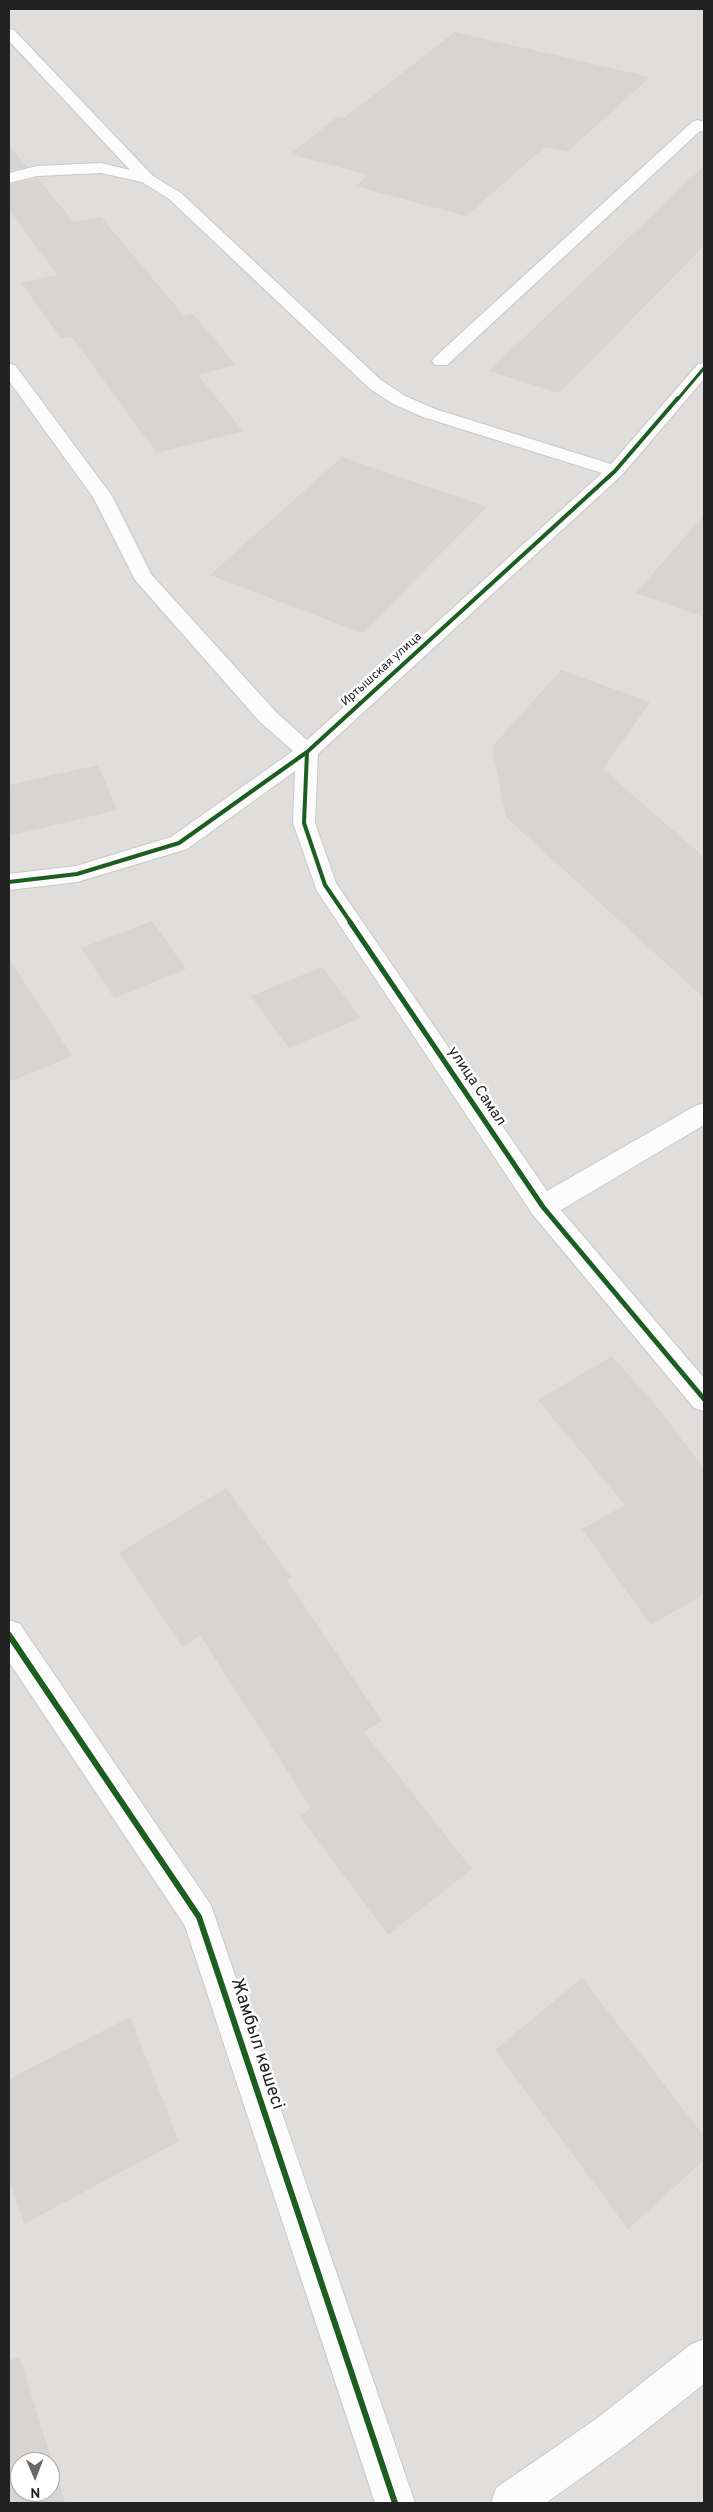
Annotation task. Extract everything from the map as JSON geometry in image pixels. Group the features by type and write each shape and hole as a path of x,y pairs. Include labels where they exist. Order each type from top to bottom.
{"street":[{"path":"9,33 147,179 175,196 375,384 398,400 429,413 615,471"},
{"path":"441,361 702,122"},
{"path":"9,178 37,171 101,168 147,179"},
{"name":"Иртышская улица","path":"9,882 77,874 179,843 307,752 615,471 704,368"},
{"path":"9,369 102,496 142,576 268,717 307,752"},
{"name":"улица Самал","path":"307,752 304,823 325,885 543,1208 704,1399"},
{"path":"543,1208 704,1113"},
{"name":"Жамбыл көшесі","path":"9,1635 199,1917 395,2503"},
{"path":"511,2503 610,2433 704,2359"}],"shaded area":[{"path":"9,9 704,9 704,2503 9,2503"}],"building":[{"path":"455,32 650,77 567,152 545,147 466,216 355,186 369,175 290,154 337,117 344,118"},
{"path":"9,145 27,167 9,171"},
{"path":"704,166 704,246 559,393 489,371"},
{"path":"37,178 74,222 101,217 184,316 193,314 236,365 198,375 243,431 157,453 71,336 61,338 21,283 58,275 9,210 9,185"},
{"path":"342,457 487,507 362,633 210,575"},
{"path":"704,515 704,617 636,593"},
{"path":"561,670 650,702 603,769 704,857 704,998 506,817 492,747"},
{"path":"98,765 117,810 9,836 9,785"},
{"path":"152,921 186,969 114,998 81,948"},
{"path":"9,958 72,1056 9,1082"},
{"path":"322,967 361,1018 289,1048 251,996"},
{"path":"612,1356 658,1408 704,1469 704,1594 651,1625 582,1529 625,1505 538,1400"},
{"path":"226,1488 291,1577 287,1580 382,1721 364,1732 472,1869 388,1935 300,1816 311,1808 200,1635 183,1647 119,1553"},
{"path":"582,1978 704,2136 704,2160 628,2229 495,2050"},
{"path":"130,2017 179,2141 24,2224 9,2180 9,2079"},
{"path":"20,2358 49,2452 10,2452 10,2502 60,2502 60,2487 65,2503 9,2503 9,2360"}],"cycle path":[{"path":"9,882 77,874 179,843 307,752 615,471 704,368"},
{"path":"307,752 304,823 325,885 543,1207 704,1399"},
{"path":"9,1635 199,1917 395,2503"}]}
